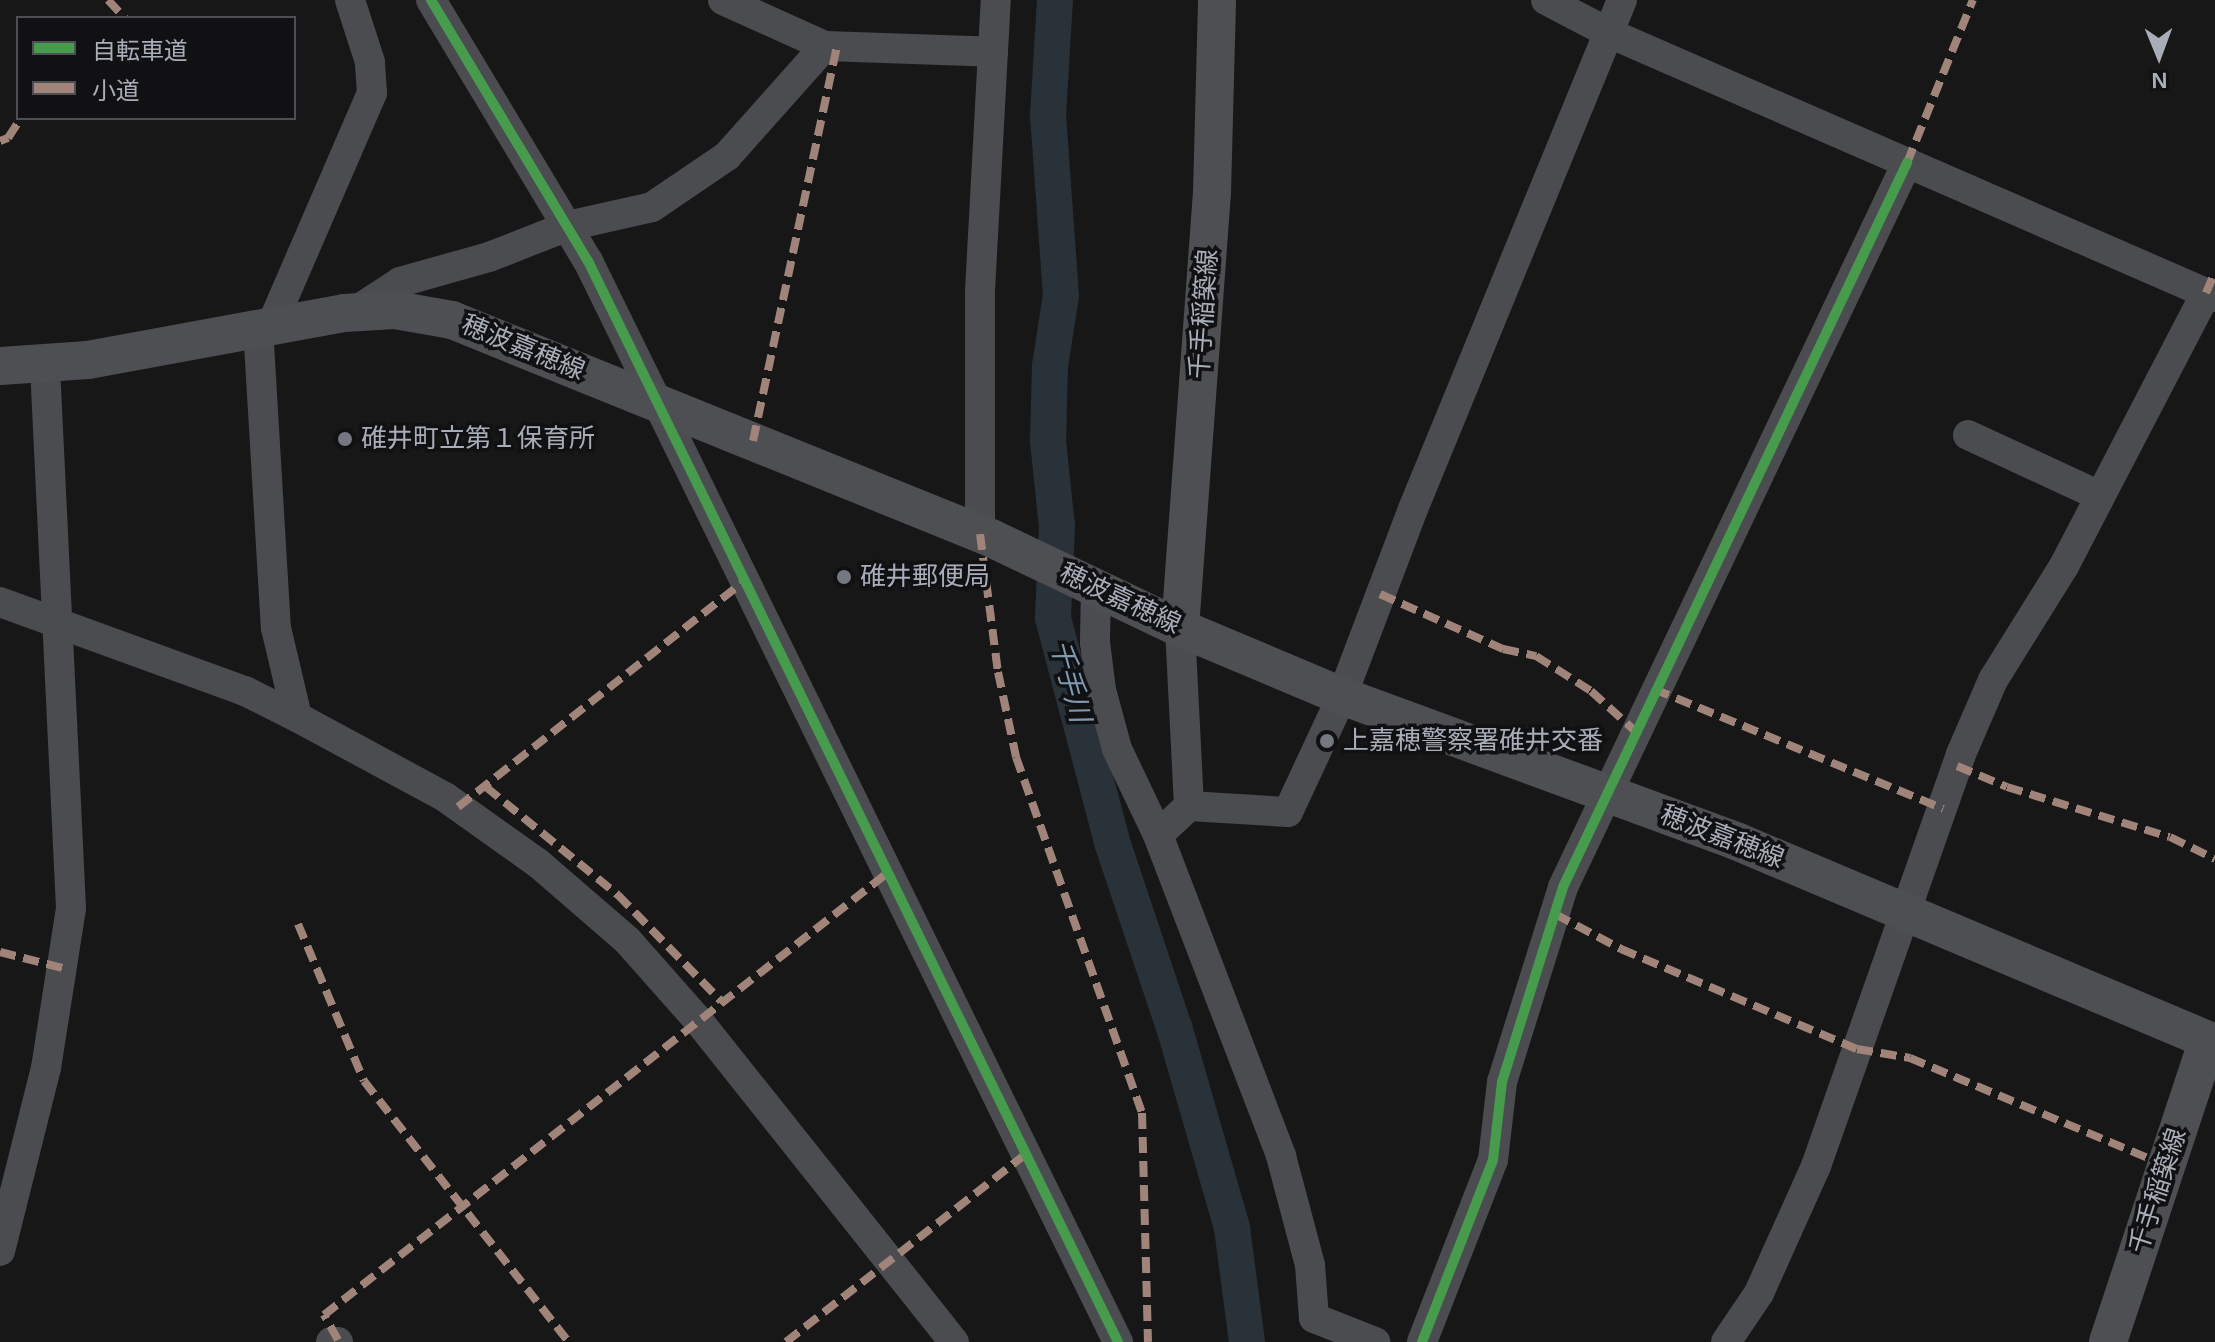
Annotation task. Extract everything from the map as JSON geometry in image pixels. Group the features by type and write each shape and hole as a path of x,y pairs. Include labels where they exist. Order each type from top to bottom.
{"main road":[{"name":"千手稲築線","path":"1180,628 1212,193 1217,0"},
{"name":"穂波嘉穂線","path":"0,366 45,366 265,325 354,312 395,310 452,320 985,536 1180,628 1342,696 1610,794 2213,1035"},
{"name":"千手稲築線","path":"2108,1342 2213,1035"}],"street":[{"path":"297,717 276,628 265,325 372,93 370,62 350,0"},
{"path":"431,0 568,226 1118,1342"},
{"path":"723,0 825,46 993,52"},
{"path":"985,536 980,291 996,0"},
{"path":"1546,0 1609,33 2210,295 2064,566 1993,680 1961,754 1909,912 1816,1166 1759,1293 1726,1342"},
{"path":"1158,835 1189,806 1288,812 1342,696 1419,494 1622,0"},
{"path":"354,312 400,282 489,257 568,226 652,207 687,187 767,116 825,46"},
{"path":"1422,1342 1493,1160 1502,1082 1563,887 1587,832 1610,794 1634,730 1695,613 1907,163"},
{"path":"0,1251 46,1068 71,908 45,366"},
{"path":"1968,435 2100,496"},
{"path":"1092,586 1101,690 1117,749 1158,835 1281,1156 1310,1265 1314,1318 1375,1342"},
{"path":"0,602 245,691 445,797 539,864 627,940 697,1019 954,1342"},
{"path":"1180,628 1189,806"},
{"path":"331,1342 338,1342"}],"waterway":[{"name":"千手川","path":"1055,0 1048,115 1061,295 1050,366 1048,441 1057,526 1053,618 1112,842 1175,1030 1232,1228 1247,1342"}],"marked path":[{"path":"108,0 123,16"},
{"path":"1907,163 1973,0"},
{"path":"753,441 837,47"},
{"path":"0,141 8,138 20,120"},
{"path":"2206,293 2215,272"},
{"path":"980,534 998,672 1016,757 1142,1113 1148,1342"},
{"path":"458,807 743,582"},
{"path":"1380,594 1503,649 1536,656 1591,691 1634,730"},
{"path":"1654,689 1943,809"},
{"path":"1957,766 2007,787 2170,837 2215,859"},
{"path":"486,787 618,895 721,1001"},
{"path":"338,1340 324,1315 886,874"},
{"path":"1555,914 1621,949 1857,1049 1910,1058 2167,1166"},
{"path":"298,924 364,1081 569,1342"},
{"path":"0,952 63,968"},
{"path":"786,1342 1026,1154"}],"cycle path":[{"path":"431,0 588,261 1118,1342"},
{"path":"1422,1342 1493,1160 1502,1082 1563,887 1907,163"}],"place":[{"name":"碓井町立第１保育所","path":"345,439"},
{"name":"碓井郵便局","path":"844,577"},
{"name":"上嘉穂警察署碓井交番","path":"1327,741"}]}
